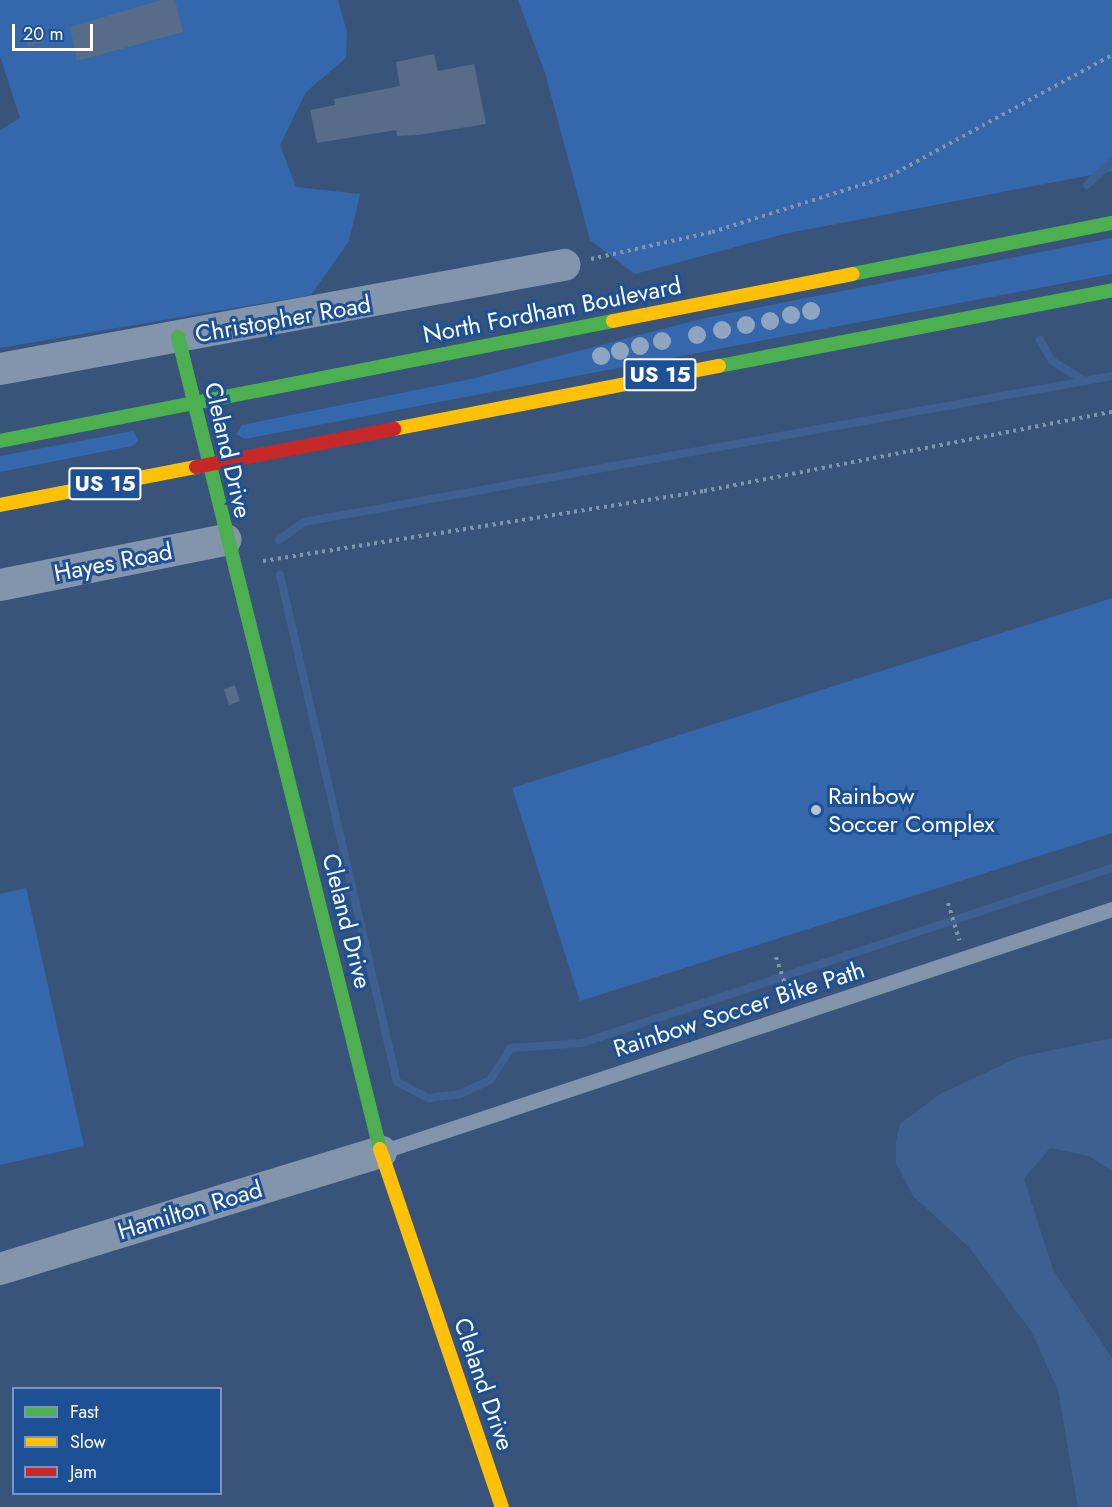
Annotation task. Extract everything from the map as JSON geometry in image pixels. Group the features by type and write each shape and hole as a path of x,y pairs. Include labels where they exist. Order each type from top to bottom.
{"main road":[{"name":"North Fordham Boulevard","path":"0,441 1112,223"},
{"name":"US 15","path":"0,505 1112,290"},
{"name":"Cleland Drive","path":"178,337 381,1152 502,1507"}],"street":[{"name":"Christopher Road","path":"0,369 564,265"},
{"name":"Hayes Road","path":"0,585 231,553"},
{"name":"Hamilton Road","path":"0,1269 381,1152"}],"lane":[{"name":"Rainbow Soccer Bike Path","path":"381,1152 1112,909"}],"path":[{"path":"564,265 712,232 890,176 1112,55"},
{"path":"231,553 704,491 1112,412"},
{"path":"948,903 956,930"},
{"path":"776,957 785,984"}],"shaded area":[{"path":"0,0 338,0 347,32 346,58 306,92 280,145 296,187 360,194 349,241 311,295 0,348 0,130 20,118 0,56"},
{"path":"518,0 1112,0 1112,171 784,234 635,274 590,240 545,73"},
{"path":"1112,238 1112,274 245,439 236,434 242,425 471,379 705,318"},
{"path":"133,431 138,441 132,446 0,472 0,456"},
{"name":"Rainbow Soccer Complex","path":"1112,598 1112,833 580,1001 512,788"},
{"path":"26,888 84,1146 0,1165 0,894"},
{"path":"1112,1038 1112,1171 1089,1156 1050,1148 1024,1179 1053,1270 1112,1358 1112,1507 1078,1507 1058,1390 1031,1331 969,1247 913,1196 896,1163 896,1141 900,1124 940,1094 1019,1057"}],"building":[{"path":"161,0 175,0 183,32 77,61 70,27"},
{"path":"41,30 44,42 28,47 24,35"},
{"path":"434,54 438,71 474,64 486,124 418,135 397,136 396,130 317,143 310,110 335,105 334,99 400,86 396,62"},
{"path":"235,685 240,701 229,705 224,689"}],"waterway":[{"path":"1087,185 1112,161"},
{"path":"1040,340 1052,361 1085,381 1112,376"},
{"path":"279,540 304,522 1085,381"},
{"path":"280,575 397,1082 429,1098 460,1094 490,1080 511,1048 582,1043 1112,868"}],"traffic: fast":[{"path":"852,274 1112,223"},
{"path":"719,366 1112,290"},
{"path":"0,441 613,321"},
{"path":"178,337 380,1149"}],"traffic: slow":[{"path":"613,321 852,274"},
{"path":"394,429 719,366"},
{"path":"0,505 196,467"},
{"path":"380,1149 502,1507"}],"traffic: jam":[{"path":"196,467 394,429"}],"place":[{"name":"Rainbow Soccer Complex","path":"816,810"}]}
